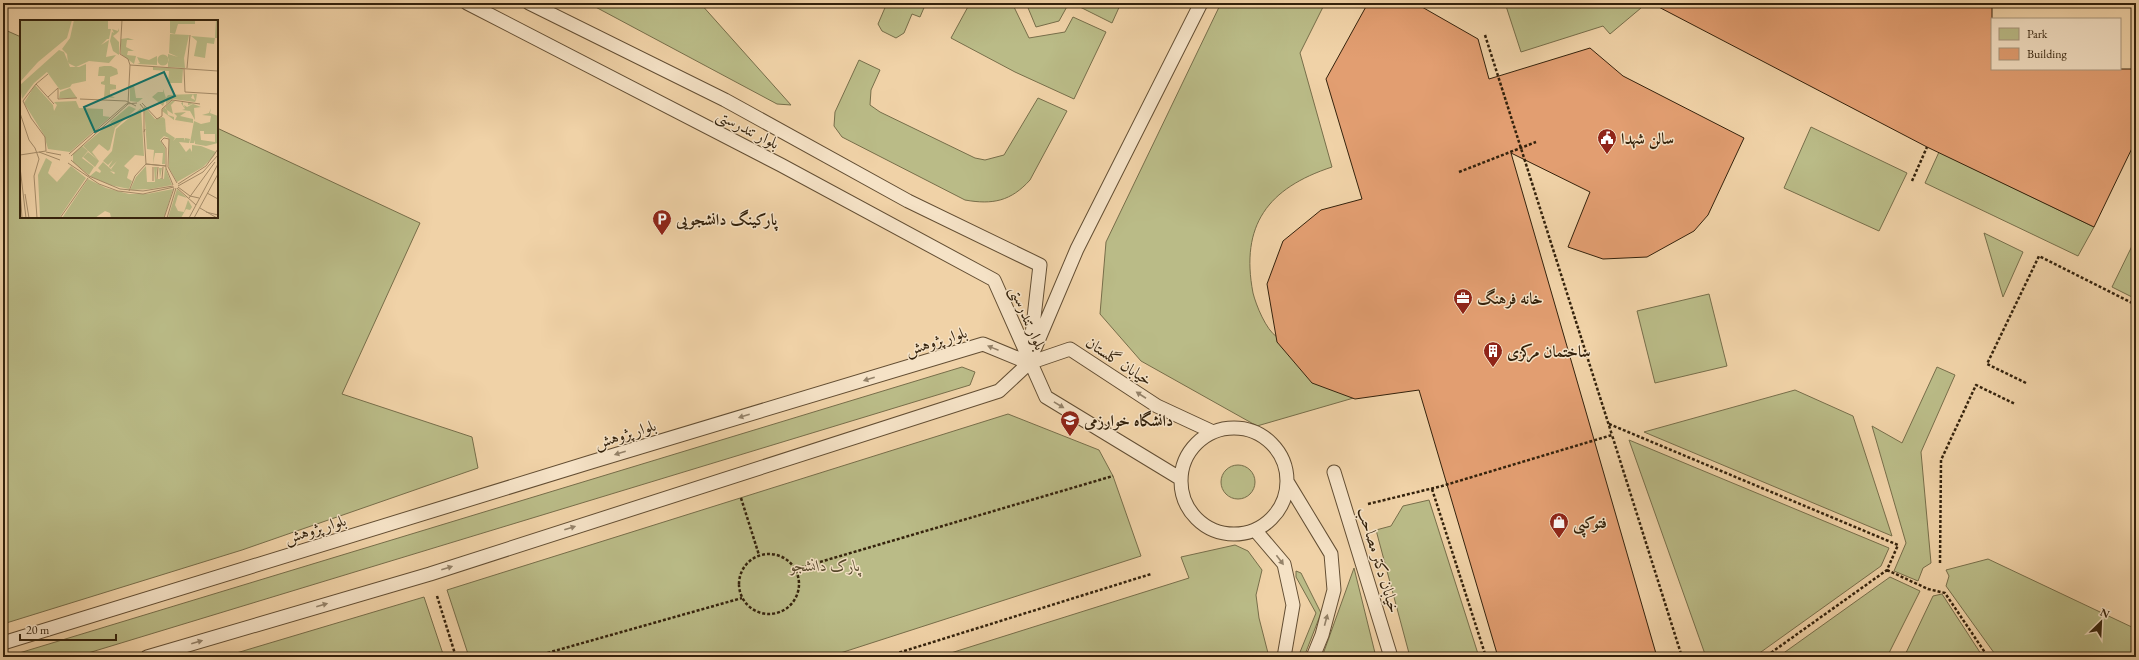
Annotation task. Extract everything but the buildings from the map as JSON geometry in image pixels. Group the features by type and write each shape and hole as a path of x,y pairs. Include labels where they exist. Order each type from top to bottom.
{"lane":[{"name":"بلوار تندرستی","path":"467,3 781,165 994,280 1029,363"},
{"name":"بلوار تندرستی","path":"529,3 725,100 908,201 1040,265 1029,363"},
{"path":"147,657 430,574 999,391 1029,363 1078,249 1201,3"},
{"name":"بلوار پژوهش","path":"3,643 583,464 983,344 1029,363"},
{"name":"خیابان گلستان","path":"1029,363 1070,349 1157,406 1213,432"},
{"path":"1029,363 1046,397 1181,480"},
{"path":"1228,428 1243,428 1258,433 1270,442 1280,454 1286,467 1288,483 1285,498 1279,511 1268,523 1255,530 1240,534 1225,534 1211,529 1198,520 1189,509 1182,495 1181,480 1183,465 1190,451 1200,440 1213,432 1228,428"},
{"name":"خیابان دکتر مصاحب","path":"1334,472 1391,657"},
{"path":"1288,483 1331,554 1334,590 1322,635 1313,657"},
{"path":"1255,530 1284,564 1293,605 1284,657"}],"path":[{"path":"1485,35 1682,657"},
{"path":"1459,172 1536,142"},
{"path":"1912,181 1927,147"},
{"path":"2026,383 1987,364 2039,256 2136,305"},
{"path":"1940,563 1941,460 1976,384 2015,404"},
{"path":"1609,424 1898,546 1887,570 1765,657"},
{"path":"1346,510 1432,489 1612,435"},
{"path":"796,569 1113,476"},
{"path":"1432,489 1486,657"},
{"path":"741,498 759,555"},
{"path":"777,554 788,559 796,569 800,580 799,592 793,603 784,610 772,614 760,613 750,608 742,598 739,587 740,576 745,565 759,555 777,554"},
{"path":"1887,570 1928,589 1945,593 1988,657"},
{"path":"430,574 456,657"},
{"path":"885,657 1151,574"},
{"path":"533,657 742,598"}],"green space":[{"path":"588,3 700,3 791,105 777,104"},
{"path":"887,3 926,3 920,17 912,14 904,33 896,38 882,31 878,24"},
{"path":"970,3 1015,3 1014,7 1029,38 1065,32 1073,17 1106,32 1074,99 1015,72 951,38"},
{"path":"1026,3 1069,3 1059,21 1036,27"},
{"path":"1080,3 1121,3 1112,23 1078,6"},
{"path":"1221,3 1325,3 1300,53 1332,167 1291,186 1275,198 1264,212 1255,229 1251,248 1250,269 1253,293 1256,304 1265,323 1277,337 1395,386 1257,426 1141,361 1100,314 1106,242"},
{"path":"1505,3 1630,3 1641,8 1610,34 1603,26 1521,52"},
{"path":"3,29 20,37 20,218 218,218 218,128 420,223 342,394 472,437 478,468 242,550 3,624"},
{"path":"859,60 880,70 871,90 870,105 880,112 975,158 985,160 1004,155 1038,98 1067,111 1030,180 1023,187 1016,193 1001,200 984,202 965,200 842,137 834,126 835,112"},
{"path":"1811,127 1907,173 1879,231 1784,188"},
{"path":"1939,152 2094,227 2078,256 1925,183"},
{"path":"1984,233 2023,252 2003,297"},
{"path":"2133,244 2136,245 2136,299 2112,287"},
{"path":"1709,294 1727,366 1655,383 1637,311"},
{"path":"962,367 975,372 970,385 75,657 6,657"},
{"path":"1937,367 1955,375 1921,452 1931,563 1923,568 1918,581 1894,571 1906,543 1872,426 1902,443"},
{"path":"1795,390 1853,416 1892,536 1644,432"},
{"name":"پارک دانشجو","path":"1008,414 1099,450 1113,476 1141,556 828,657 469,657 447,590"},
{"path":"1629,440 1889,548 1881,566 1754,657 1706,657"},
{"path":"1235,465 1241,465 1245,466 1252,472 1255,482 1254,489 1248,496 1241,499 1235,499 1231,498 1224,492 1221,485 1221,479 1222,475 1228,468"},
{"path":"1429,500 1479,657 1410,657 1376,530 1391,526 1403,506"},
{"path":"1235,545 1248,551 1262,570 1256,595 1259,618 1269,657 938,657 1189,578 1181,557"},
{"path":"1988,559 2136,629 2136,657 1997,657 1946,586 1949,576 1946,570"},
{"path":"1354,568 1376,657 1322,657"},
{"path":"1296,571 1301,573 1321,613 1304,657 1298,657 1316,613 1296,577"},
{"path":"1890,577 1920,591 1887,657 1778,657"},
{"path":"1942,594 1983,657 1904,657 1933,596"},
{"path":"424,597 444,657 223,657"}],"place":[{"name":"سالن شهدا","path":"1607,155"},
{"name":"پارکینگ دانشجویی","path":"662,236"},
{"name":"خانه فرهنگ","path":"1463,315"},
{"name":"ساختمان مرکزی","path":"1493,368"},
{"name":"دانشگاه خوارزمی","path":"1070,437"},
{"name":"فتوکپی","path":"1559,539"}]}
